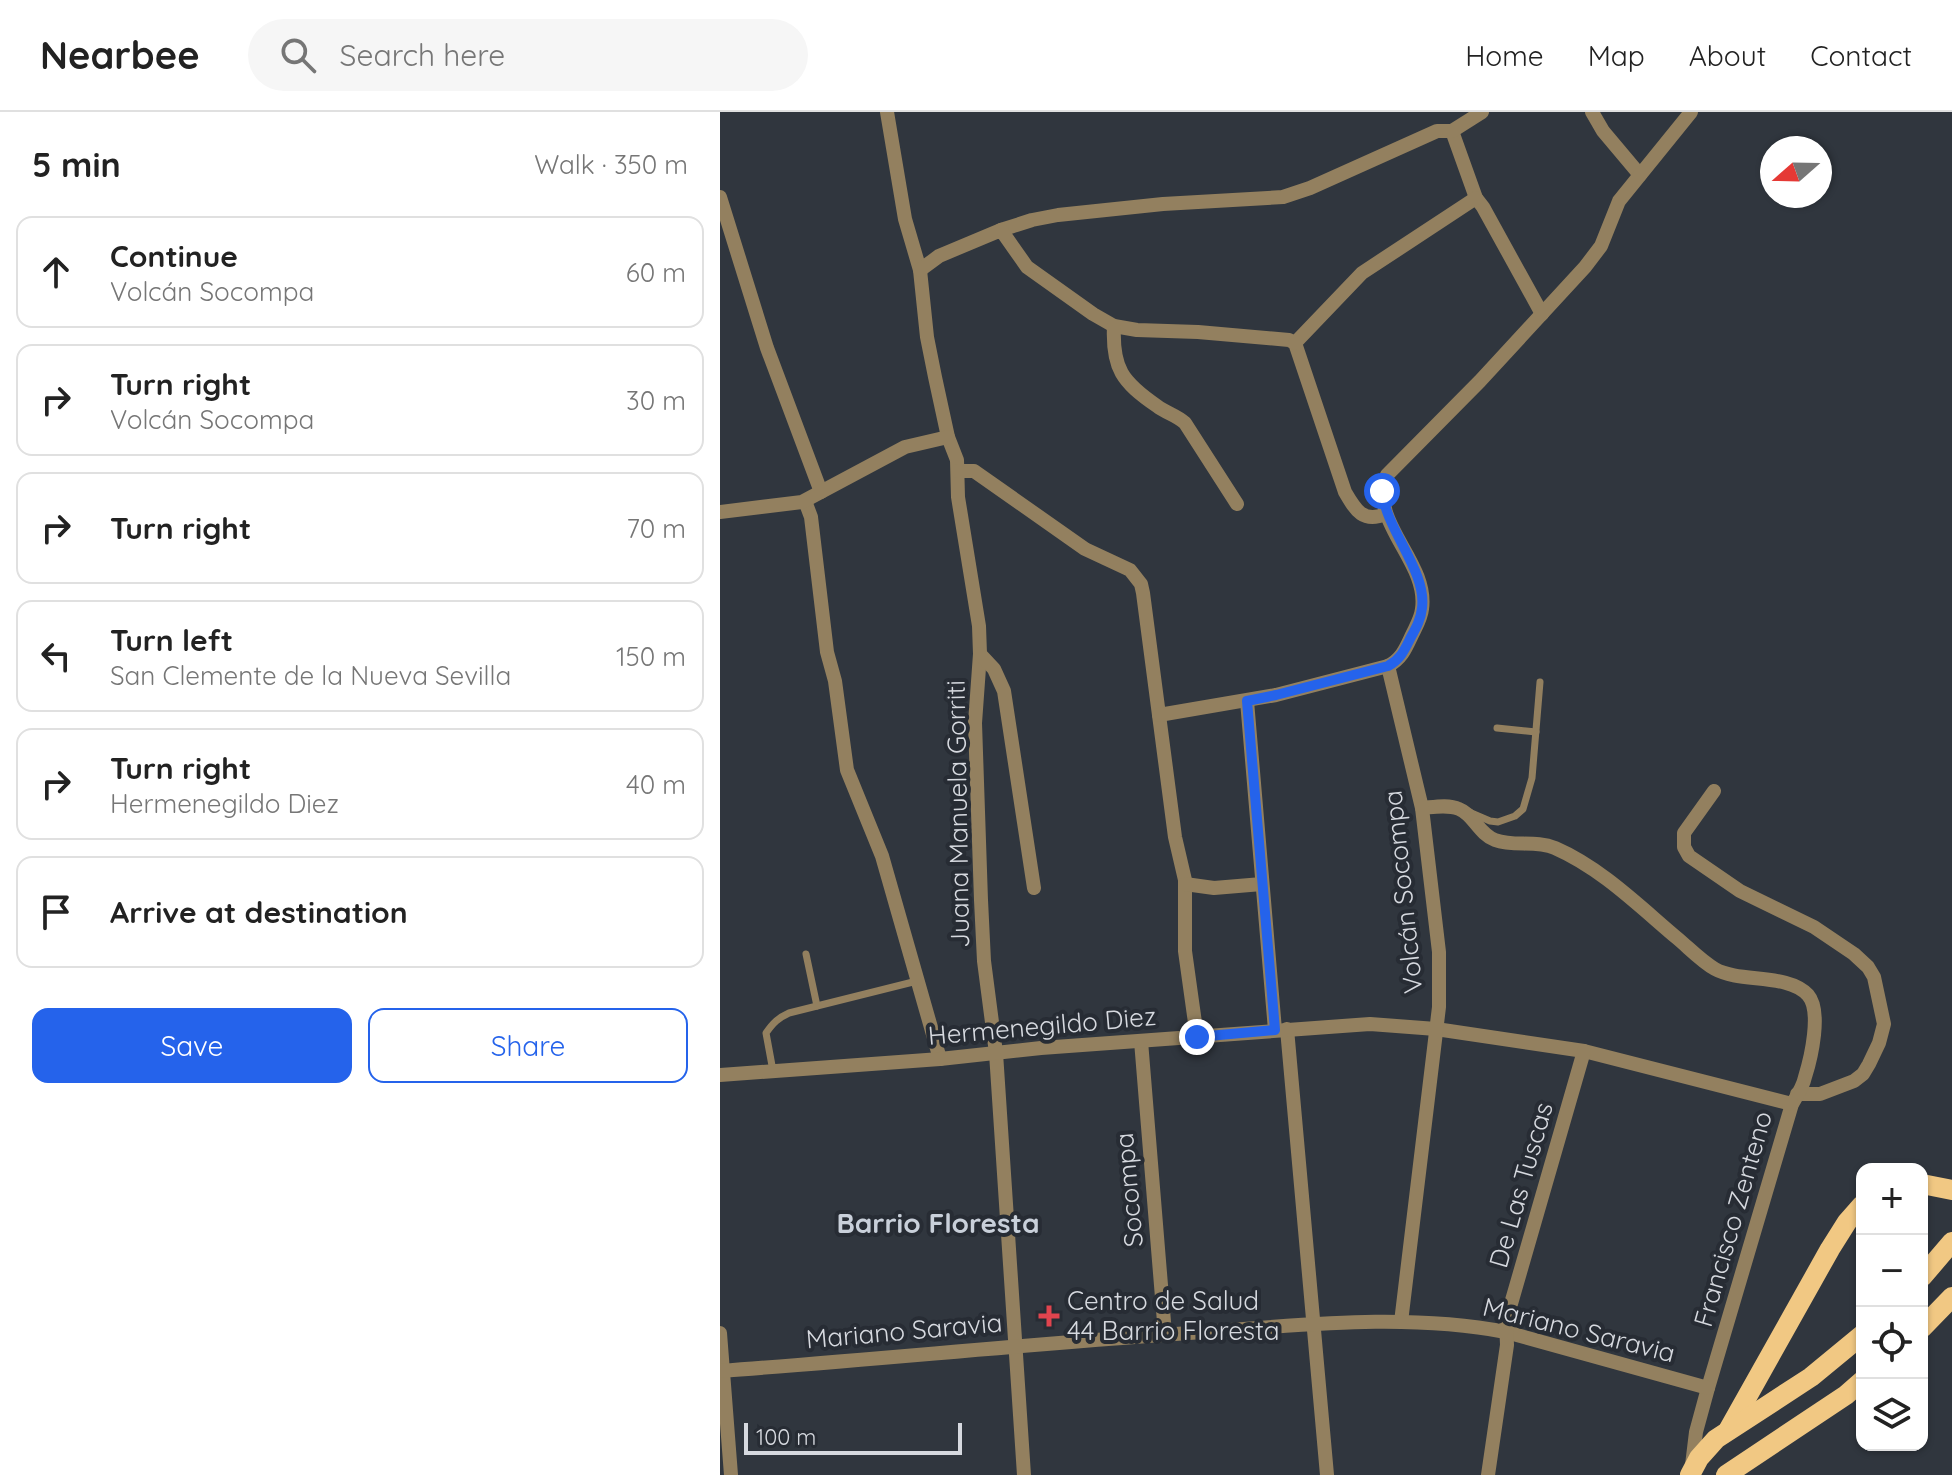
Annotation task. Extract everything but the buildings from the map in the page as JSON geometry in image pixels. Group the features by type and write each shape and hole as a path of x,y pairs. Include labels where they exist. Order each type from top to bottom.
{"main road":[{"path":"1928,1185 1952,1190"},
{"path":"1729,1429 1830,1249 1856,1212"},
{"path":"1928,1270 1952,1242"},
{"path":"1928,1322 1952,1297"},
{"path":"1691,1472 1706,1450 1729,1429 1767,1408 1856,1340"},
{"path":"1726,1475 1856,1386"}],"street":[{"name":"Juana Manuela Gorriti","path":"887,112 905,219 920,270 927,337 948,437 957,460 958,497 979,626 975,723 984,961 996,1053 1024,1475"},
{"path":"920,270 939,256 1032,220 1163,204 1283,197 1437,131 1452,131 1482,112"},
{"path":"1592,112 1603,131 1640,175"},
{"path":"1159,715 1276,695 1397,661 1420,620 1423,606 1417,575 1386,514 1382,491 1387,475 1480,381 1585,267 1601,246 1619,201 1691,112"},
{"path":"1452,131 1476,198 1542,314"},
{"path":"720,197 767,348 821,492"},
{"path":"1295,343 1362,273 1476,198"},
{"path":"1001,230 1027,267 1114,326 1289,340 1295,343 1345,492 1358,512 1368,518 1386,514"},
{"path":"1114,326 1113,350 1123,376 1159,408 1185,423 1237,504"},
{"path":"720,512 805,501 905,447 948,437"},
{"path":"958,471 974,471 1085,549 1130,570 1143,593 1175,837 1185,884 1185,951 1197,1037"},
{"path":"805,501 811,517 827,652 835,681 847,770 882,856 940,1059"},
{"path":"980,654 994,669 1004,691 1034,888"},
{"name":"Volcán Socompa","path":"1388,666 1422,808 1440,982 1401,1322"},
{"path":"1247,701 1262,884 1281,1030 1327,1475"},
{"path":"1714,791 1684,833 1684,847 1689,856 1740,891 1814,927 1854,954 1874,977 1881,1002 1884,1024 1879,1043 1863,1074 1854,1081 1820,1094 1795,1099"},
{"path":"1422,808 1450,806 1463,810"},
{"name":"Francisco Zenteno","path":"1463,810 1491,839 1553,847 1587,867 1713,968 1738,976 1776,981 1802,990 1809,996 1814,1008 1815,1031 1805,1078 1795,1099 1708,1388 1696,1432 1691,1472"},
{"path":"1185,884 1214,888 1262,884"},
{"name":"Hermenegildo Diez","path":"720,1075 1370,1024 1436,1029 1584,1051 1795,1099"},
{"name":"Socompa","path":"1141,1041 1165,1334"},
{"name":"De Las Tuscas","path":"1488,1475 1507,1345 1506,1321 1584,1051"},
{"name":"Mariano Saravia","path":"722,1371 1165,1334 1313,1324 1401,1322 1482,1327 1506,1332 1708,1388"},
{"path":"720,1333 731,1475"}],"lane":[{"path":"1463,810 1498,822 1515,816 1523,809 1532,778 1540,682"},
{"path":"1497,728 1536,732"},
{"path":"806,954 817,1006"},
{"path":"773,1071 766,1033 780,1017 918,981"}],"place":[{"name":"Centro de Salud 44 Barrio Floresta","path":"1049,1316"}],"district":[{"name":"Barrio Floresta","path":"938,1223"}],"route":[{"path":"1197,1037 1275,1030 1247,701 1388,666 1397,661 1404,651 1420,620 1423,606 1417,575 1386,514 1382,491"}]}
